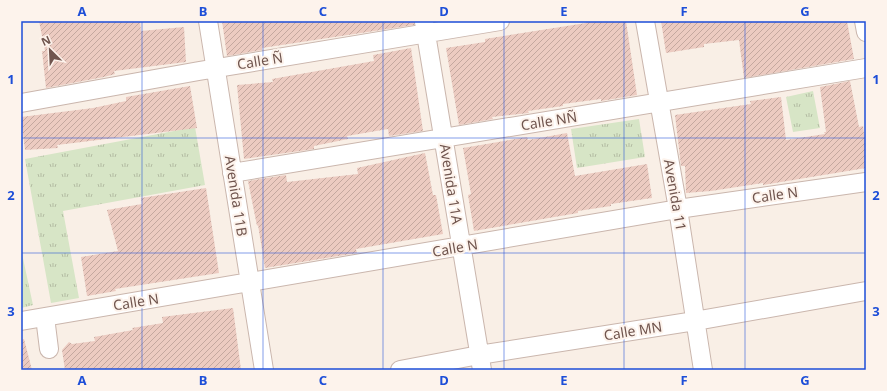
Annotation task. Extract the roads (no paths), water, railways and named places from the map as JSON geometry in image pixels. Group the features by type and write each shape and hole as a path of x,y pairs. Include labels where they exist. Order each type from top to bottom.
{"street":[{"name":"Avenida 11B","path":"208,21 264,370"},
{"name":"Calle Ñ","path":"21,103 216,68 425,27 500,21"},
{"name":"Avenida 11","path":"645,21 658,103 678,209 703,370"},
{"path":"864,21 866,32"},
{"name":"Avenida 11A","path":"425,27 480,362"},
{"name":"Calle NÑ","path":"232,173 866,68"},
{"name":"Calle N","path":"21,321 678,209 866,182"},
{"name":"Calle MN","path":"400,370 480,362 695,321 866,291"},
{"path":"45,317 49,349"}]}
